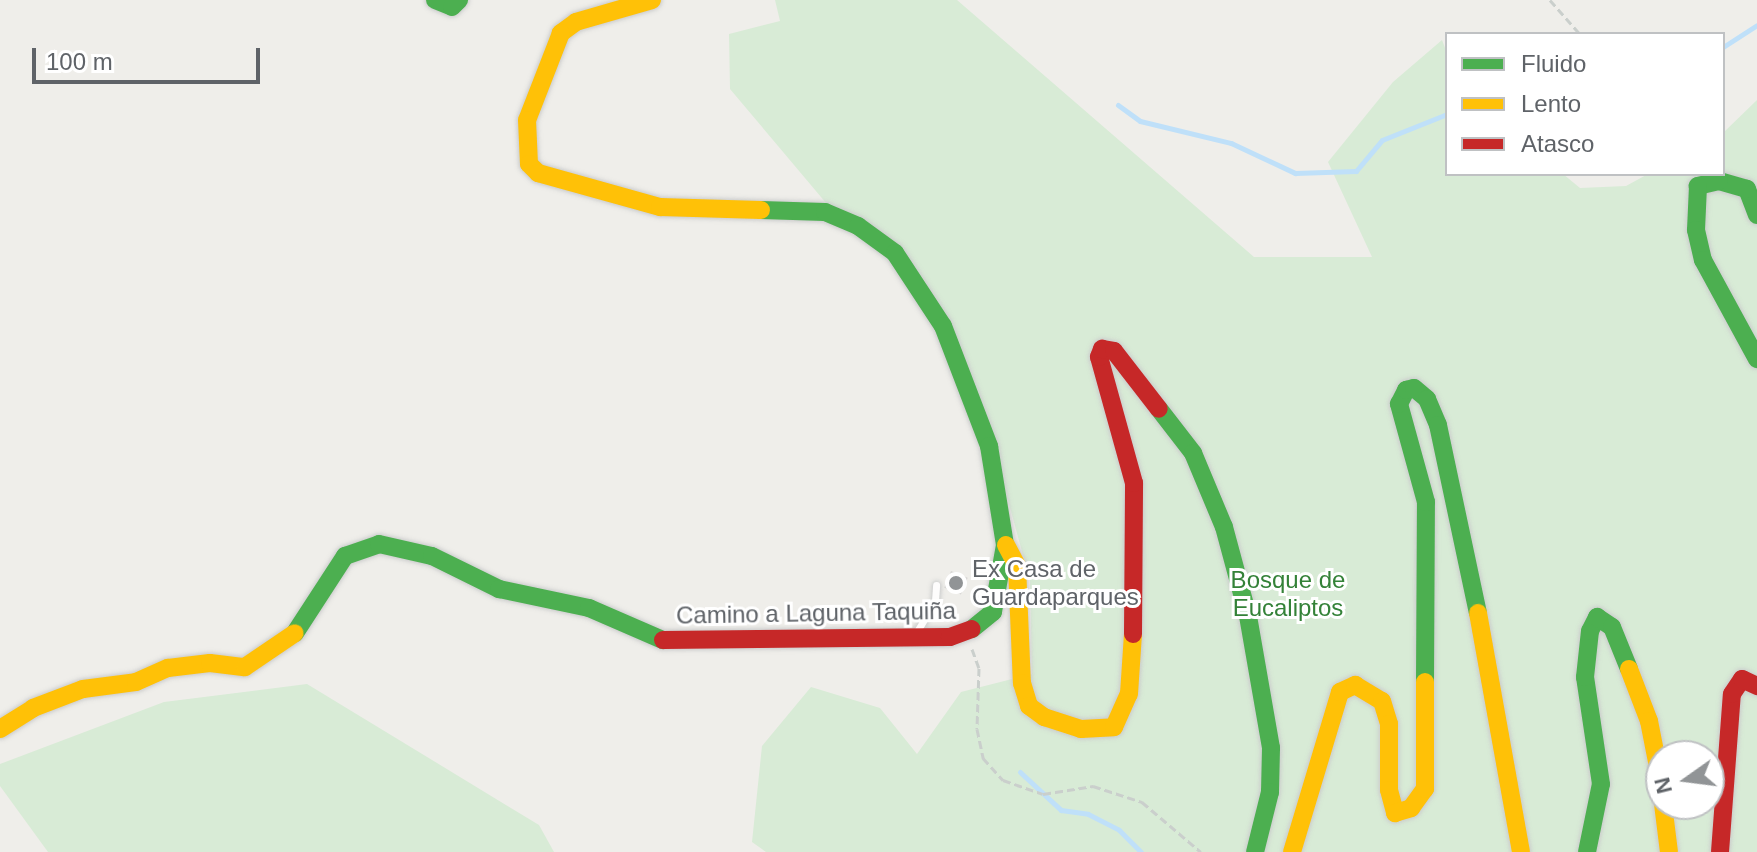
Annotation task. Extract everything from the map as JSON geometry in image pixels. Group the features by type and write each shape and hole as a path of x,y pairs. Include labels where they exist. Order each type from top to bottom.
{"street":[{"path":"435,0 452,7 459,0"},
{"name":"Camino a Laguna Taquiña","path":"0,729 33,708 83,689 136,682 168,668 210,663 245,667 303,628 324,583 345,556 379,544 432,556 499,589 589,608 660,640 966,635 993,612 1005,545 989,446 970,388 943,326 895,253 858,226 825,212 660,207 538,173 529,164 527,120 561,33 576,22 652,0"},
{"path":"1757,215 1747,189 1719,181 1698,186 1696,230 1703,260 1757,359"},
{"path":"1005,545 1017,566 1022,683 1029,706 1044,717 1081,729 1114,727 1129,694 1133,638 1134,483 1099,357 1102,349 1114,351 1193,453 1224,527 1248,616 1271,748 1270,792 1255,852"},
{"path":"1292,852 1340,692 1355,685 1382,701 1389,724 1389,790 1395,813 1411,808 1425,789 1426,502 1399,404 1406,390 1414,388 1427,399 1438,425 1456,492 1521,852"},
{"path":"1587,852 1601,784 1585,677 1590,631 1597,617 1612,627 1644,707 1651,740"},
{"path":"1720,852 1732,694 1742,679 1757,686"},
{"path":"1665,820 1669,852"}],"lane":[{"path":"915,635 935,601 936,585"}],"path":[{"path":"1550,0 1578,32"},
{"path":"966,635 979,668 977,729 983,758 1003,780 1043,794 1093,786 1142,802 1201,852"}],"green space":[{"name":"Bosque de Eucaliptos","path":"775,0 957,0 1254,257 1372,257 1328,162 1393,82 1442,40 1445,48 1445,176 1565,176 1580,188 1626,186 1644,176 1725,176 1725,131 1757,100 1757,852 766,852 752,842 762,746 811,687 880,708 917,754 961,692 1032,674 1030,581 979,394 914,269 837,216 730,89 729,34 780,21"},
{"path":"307,684 539,825 554,852 48,852 0,786 0,764 164,702"}],"building":[{"name":"Ex Casa de Guardaparques","path":"951,571 968,578 961,594 944,588"}],"waterway":[{"path":"1725,46 1757,25"},
{"path":"1118,105 1140,121 1231,143 1295,173 1356,171 1382,140 1445,115"},
{"path":"1020,772 1061,810 1088,814 1119,830 1141,852"}],"traffic: fast":[{"path":"435,0 452,7 459,0"},
{"path":"1757,215 1747,189 1719,181 1698,186 1696,230 1703,260 1757,359"},
{"path":"761,210 825,212 858,226 895,253 943,326 989,446 1005,545 993,612 972,629"},
{"path":"1425,682 1426,502 1399,404 1406,390 1414,388 1427,399 1438,425 1478,613"},
{"path":"1159,409 1193,453 1224,527 1248,616 1271,748 1270,792 1255,852"},
{"path":"295,633 345,556 379,544 432,556 499,589 589,608 663,640"},
{"path":"1587,852 1601,784 1585,677 1590,631 1597,617 1612,627 1629,669"}],"traffic: slow":[{"path":"652,0 576,22 561,33 527,120 529,164 538,173 660,207 761,210"},
{"path":"1006,545 1017,566 1022,683 1029,706 1044,717 1081,729 1114,727 1129,694 1133,634"},
{"path":"1478,613 1521,852"},
{"path":"0,729 33,708 83,689 136,682 168,668 210,663 245,667 295,633"},
{"path":"1629,669 1649,721 1653,740"},
{"path":"1292,852 1340,692 1355,685 1382,701 1389,724 1389,790 1395,813 1411,808 1425,789 1425,682"},
{"path":"1665,820 1669,852"}],"traffic: jam":[{"path":"1133,634 1134,483 1099,357 1102,349 1114,351 1159,409"},
{"path":"663,640 950,637 972,629"},
{"path":"1720,852 1732,694 1742,679 1757,686"}],"place":[{"name":"Ex Casa de Guardaparques","path":"956,583"}]}
